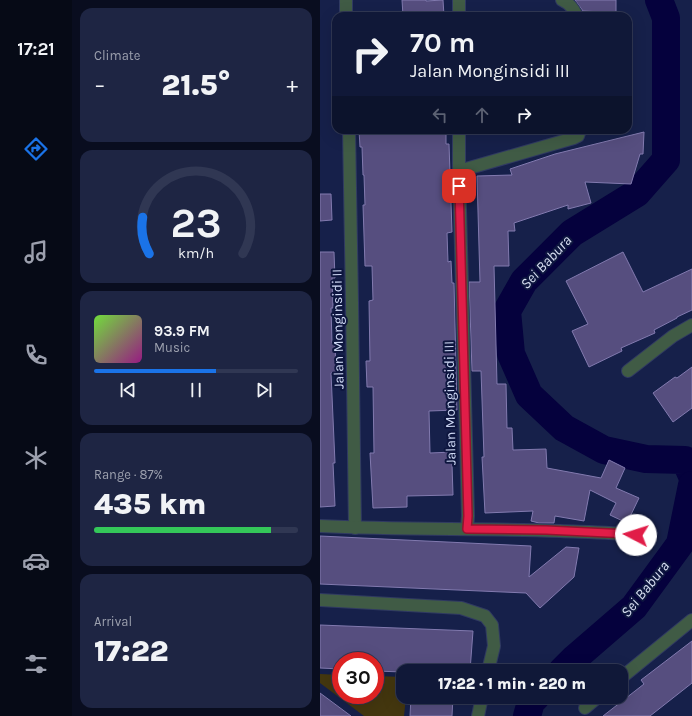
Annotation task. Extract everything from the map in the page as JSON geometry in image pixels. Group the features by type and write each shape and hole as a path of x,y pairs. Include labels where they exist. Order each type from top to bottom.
{"street":[{"path":"346,0 346,12"},
{"path":"459,0 459,12"},
{"path":"562,0 569,3 575,12"},
{"name":"Jalan Monginsidi II","path":"349,134 355,528"},
{"name":"Jalan Monginsidi III","path":"459,134 468,516 467,529"},
{"path":"459,171 574,138 578,134"},
{"path":"628,371 672,336 692,325"},
{"path":"320,526 355,528 546,530 636,535"},
{"path":"320,600 462,608 485,616 492,625 494,646 490,664"},
{"path":"628,672 692,620"},
{"path":"478,716 481,704"},
{"path":"585,708 590,704"}],"shaded area":[{"path":"320,674 332,675 332,692 320,683"},
{"path":"384,676 396,677 396,704 405,704 404,716 364,716 348,704 384,704"}],"building":[{"path":"402,0 443,0 444,12 403,12"},
{"path":"575,0 616,0 616,12 583,11"},
{"path":"644,132 643,154 640,154 631,184 585,182 591,203 568,209 568,205 514,223 515,231 508,231 509,266 494,266 497,384 506,384 507,428 512,428 513,450 546,449 547,468 601,478 609,460 625,468 616,488 639,498 627,523 610,515 616,503 590,490 584,521 555,516 554,523 539,523 531,521 533,511 485,513 482,457 484,457 481,371 472,371 469,282 480,282 477,176 512,175 510,169 555,154"},
{"path":"359,134 446,134 446,144 449,144 452,232 447,233 448,262 451,261 452,283 454,283 457,410 429,411 430,453 453,452 453,495 407,496 407,507 373,508 370,453 374,453 373,387 367,387 366,361 370,361 369,301 373,300 372,266 365,266 363,205 365,205 364,175 362,147 360,147"},
{"path":"320,194 331,194 332,220 320,221"},
{"path":"320,252 334,252 335,278 332,278 333,308 331,308 332,343 335,343 336,372 331,373 335,463 333,463 335,506 320,507"},
{"path":"623,252 643,292 692,269 692,310 654,330 655,333 621,348 622,351 589,367 572,331 588,324 566,281"},
{"path":"692,367 692,408 673,422 653,393"},
{"path":"320,536 531,546 529,577 566,547 579,548 574,577 540,608 526,593 320,584"},
{"path":"320,625 473,631 471,664 396,664 396,672 384,671 384,652 332,652 332,669 320,668"},
{"path":"692,641 692,683 650,716 603,716 618,704 628,704 628,696 644,684 641,680"},
{"path":"320,693 332,702 332,704 335,704 351,716 320,716"},
{"path":"411,704 453,704 452,716 410,716"}],"waterway":[{"name":"Sei Babura","path":"659,0 666,18 666,160 637,193 572,233 524,281 507,311 511,354 529,395 564,428 604,450 646,459 685,460 692,476"},
{"name":"Sei Babura","path":"569,664 634,607 680,544 692,485"},
{"name":"Sei Babura","path":"527,716 530,704"}],"route":[{"path":"459,186 468,516 467,529 546,530 636,535"}]}
